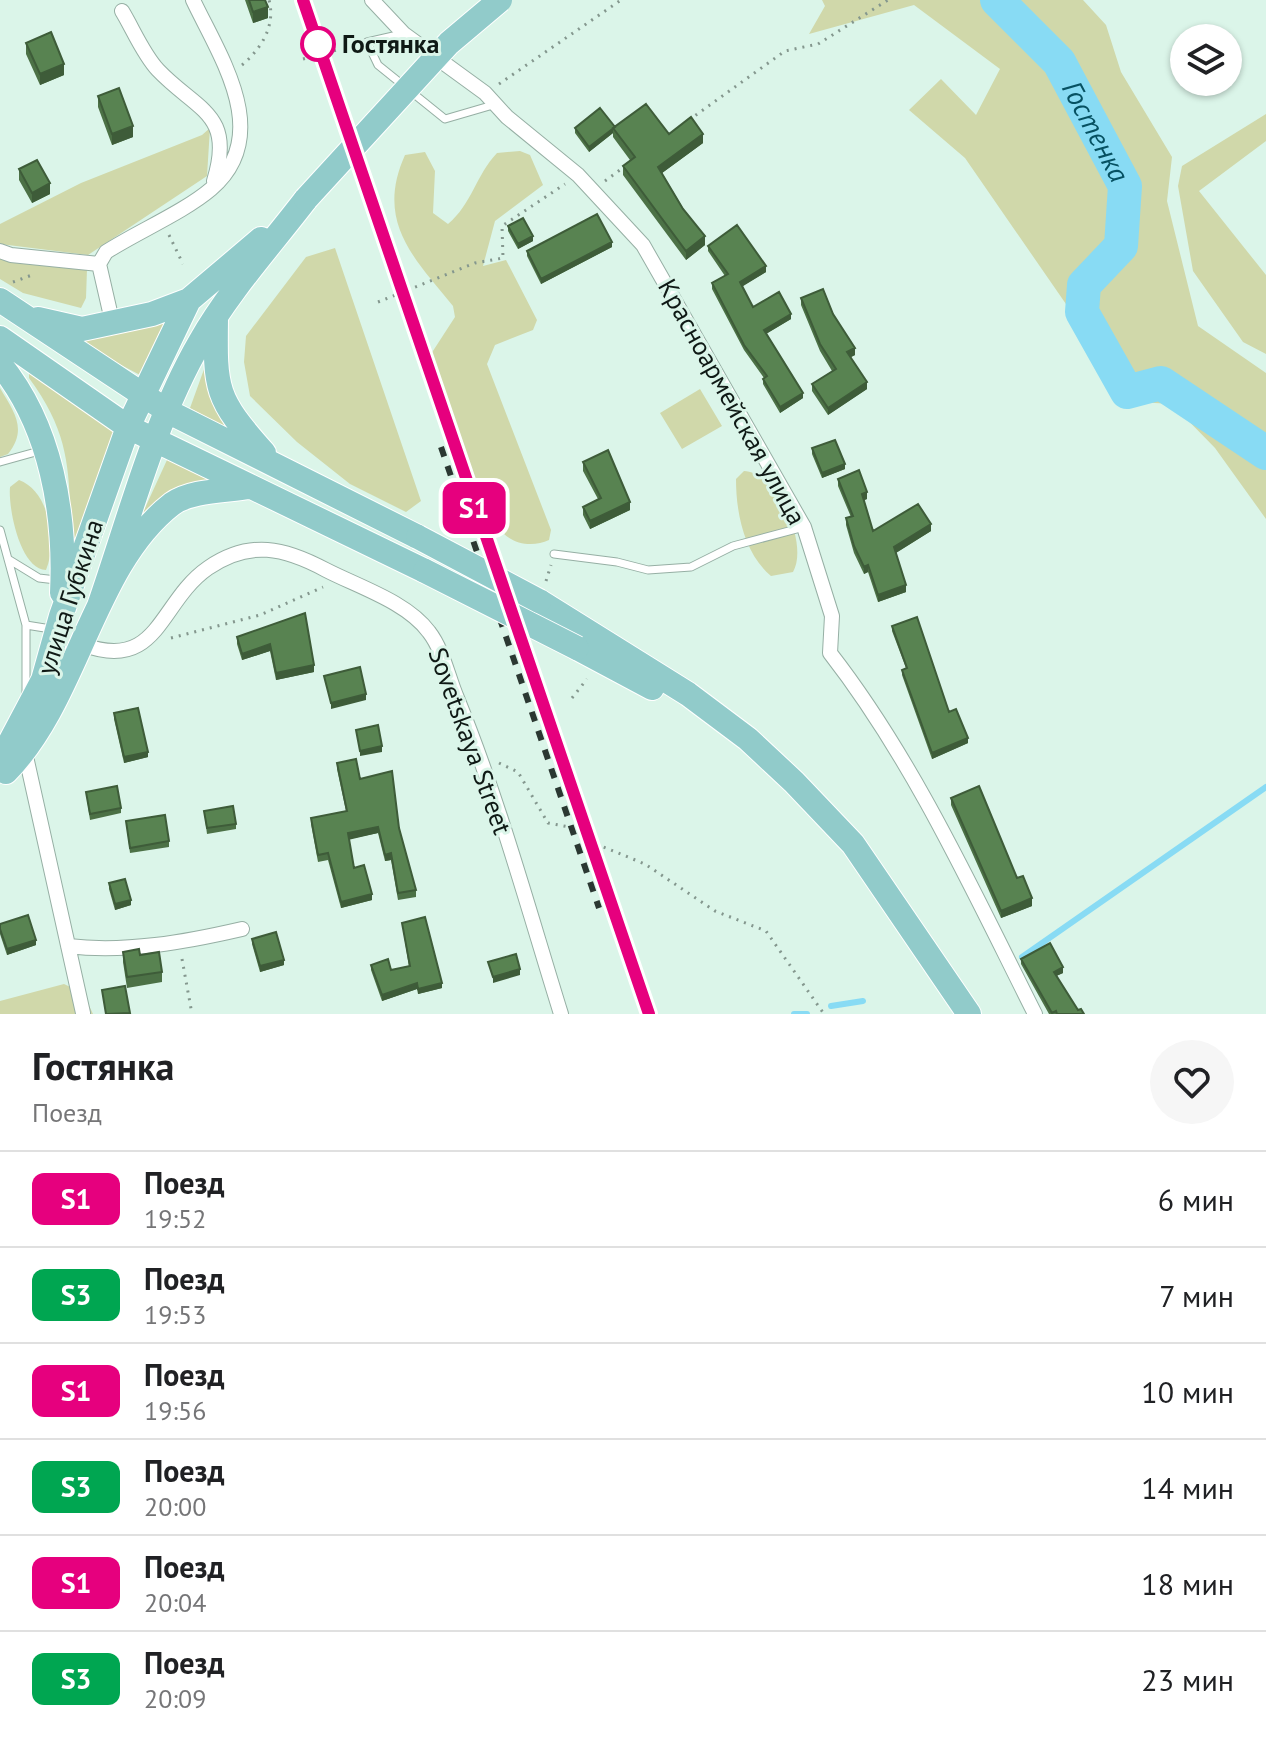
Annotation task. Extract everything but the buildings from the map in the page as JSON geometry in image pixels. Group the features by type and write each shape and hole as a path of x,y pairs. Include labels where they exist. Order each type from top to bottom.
{"main road":[{"path":"23,316 82,329 113,325 189,300 306,199 449,43 500,0"},
{"name":"улица Губкина","path":"8,751 60,694 84,645 156,441 199,344 306,199"},
{"path":"0,300 169,412 541,595 748,739 853,844 969,1014"},
{"name":"улица Губкина","path":"0,778 8,751 43,680 59,623 128,427 189,300"},
{"path":"216,317 215,377 221,395 231,416 271,461"},
{"path":"0,338 128,427 249,487 318,516 671,698 738,749 809,812 906,921"},
{"path":"0,364 35,417 57,499 63,580 59,623"},
{"path":"99,606 137,543 174,503 203,494 249,487"}],"street":[{"path":"113,325 99,264 106,252 211,189 232,163 241,137 241,113 234,88 193,0"},
{"name":"Красноармейская улица","path":"372,0 404,34 489,99 578,175 643,245 804,527 832,616 830,653 853,682 950,845 1035,1014"},
{"path":"122,11 157,69 196,100 218,130 222,153 211,189"},
{"path":"0,251 11,255 99,264"},
{"name":"Sovetskaya Street","path":"138,647 194,579 221,561 251,548 283,550 413,616 437,644 480,755 561,1014"},
{"path":"84,645 119,654 138,647"},
{"path":"8,751 68,946 83,1013"},
{"path":"68,946 99,950 242,929"}],"lane":[{"path":"404,34 367,42 378,65 445,119 489,99"},
{"path":"0,462 45,450"},
{"path":"554,554 617,562 648,570 691,567 733,546 804,527"},
{"path":"0,530 26,625 26,717"},
{"path":"8,559 39,578 63,580 80,562"},
{"path":"26,625 59,623"}],"path":[{"path":"236,70 258,51 273,15 269,0"},
{"path":"489,99 621,0"},
{"path":"682,125 785,51 818,44 888,0"},
{"path":"303,59 367,42"},
{"path":"592,190 630,162"},
{"path":"378,302 475,263 503,258 502,226 578,175"},
{"path":"168,231 183,264"},
{"path":"541,595 554,554"},
{"path":"138,647 260,615 324,586 354,584"},
{"path":"572,698 588,678"},
{"path":"480,755 518,772 548,823 585,830 596,844 645,864 715,911 766,931 824,1014"},
{"path":"179,940 192,1014"}],"green space":[{"path":"822,0 1083,0 1106,25 1121,72 1172,157 1167,201 1198,326 1266,373 1266,519 1215,448 1172,404 1120,401 1086,333 965,158 909,110 941,79 976,115 1000,69 914,5 809,34 825,6"},
{"path":"1266,114 1266,141 1199,191 1266,275 1266,354 1243,342 1193,271 1178,186 1182,166"},
{"path":"210,128 207,176 88,255 0,244 0,224 81,183 202,135"},
{"path":"520,151 530,155 543,185 495,221 483,266 506,260 537,320 533,330 495,345 487,364 551,530 549,540 531,544 513,540 503,533 493,520 472,476 431,354 455,317 453,306 425,272 403,238 394,200 405,155 425,152 435,171 433,213 448,224 463,208 497,153"},
{"path":"335,248 421,501 406,512 350,484 297,442 250,396 244,362 246,336 306,257"},
{"path":"0,256 87,269 86,298 81,308 23,293 0,279"},
{"path":"170,312 142,376 60,333"},
{"path":"207,361 245,438 190,408"},
{"path":"29,372 117,430 72,553 69,481 62,441 44,400 29,378"},
{"path":"0,388 14,413 18,428 14,445 8,454 0,457"},
{"path":"700,389 722,426 682,449 660,413"},
{"path":"170,457 228,482 134,532 167,460"},
{"path":"744,471 768,483 787,512 797,545 793,572 771,576 748,544 736,492 736,479"},
{"path":"19,480 38,495 48,518 51,545 46,570 29,560 18,536 11,509 10,487"},
{"path":"64,984 83,993 93,1014 0,1014 0,1001"}],"waterway":[{"name":"Гостенка","path":"997,0 1059,62 1125,186 1121,246 1084,285 1082,312 1127,392 1161,383 1266,453"},
{"path":"1022,957 1266,787"},
{"path":"831,1006 863,1001"},
{"path":"794,1014 807,1014"}],"railway":[{"path":"303,0 649,1014"},
{"path":"441,447 599,908"}],"train":[{"name":"S1","path":"303,0 518,638 649,1014"}],"place":[{"name":"Гостянка","path":"318,44"}]}
